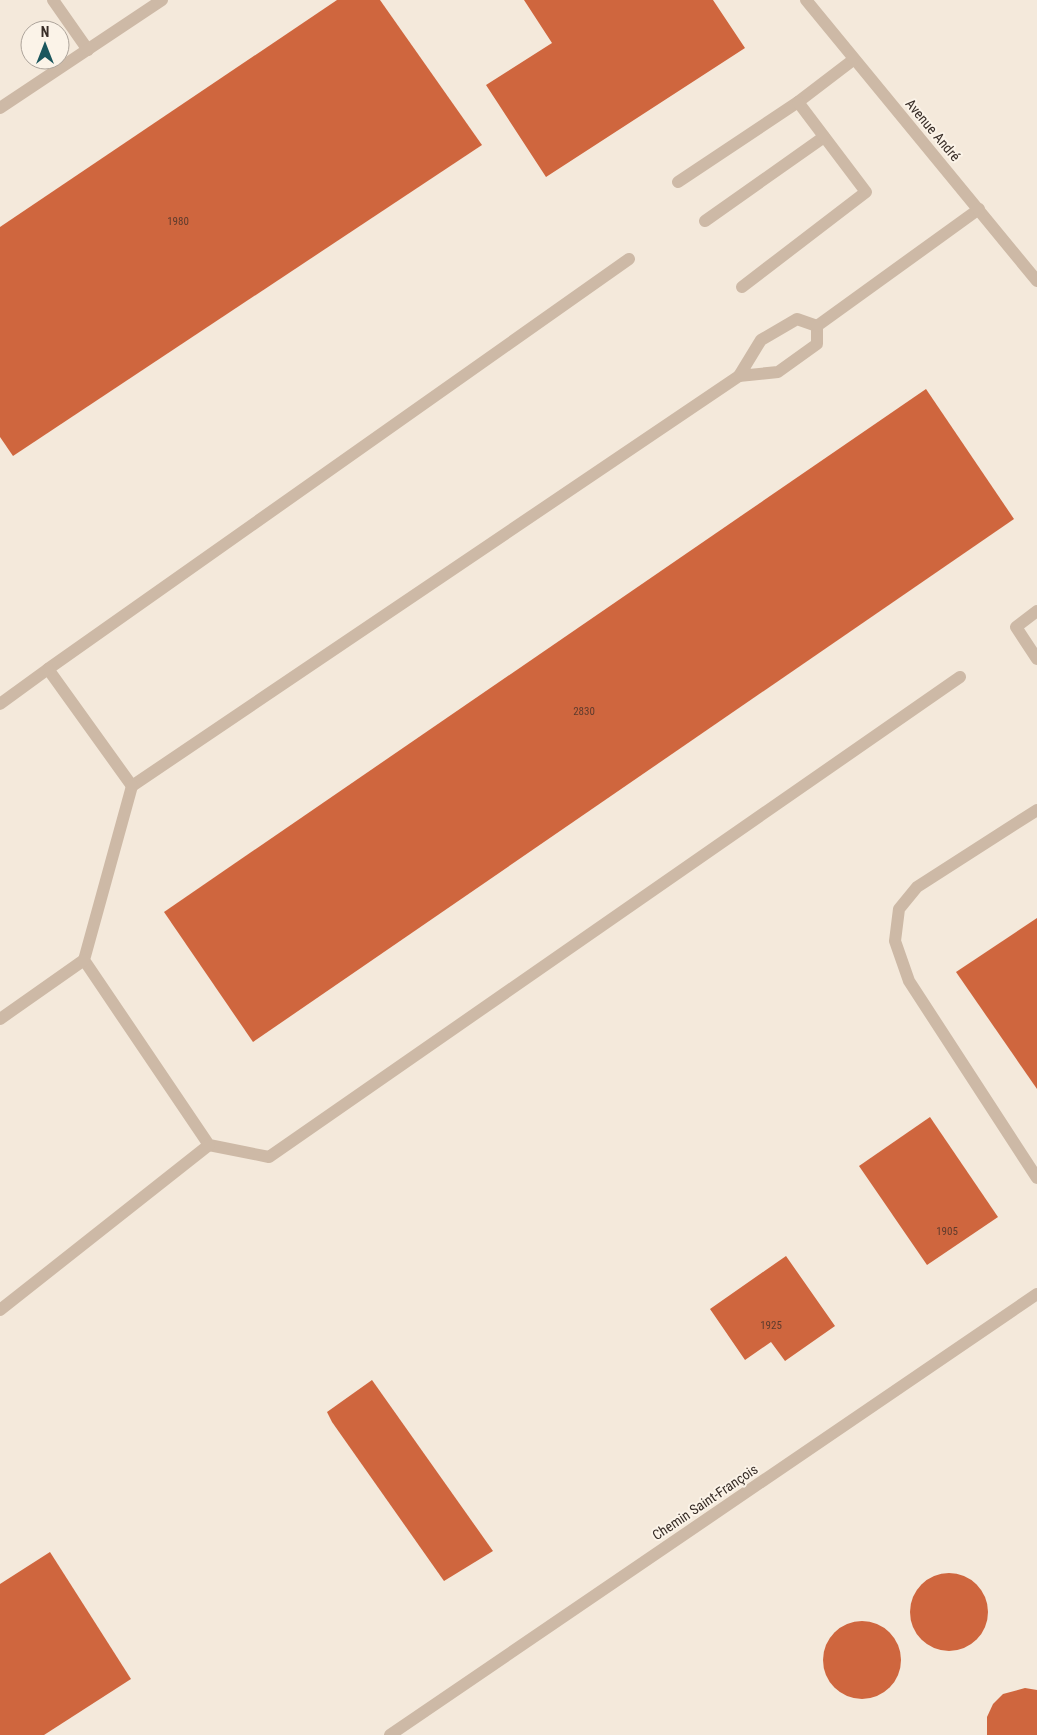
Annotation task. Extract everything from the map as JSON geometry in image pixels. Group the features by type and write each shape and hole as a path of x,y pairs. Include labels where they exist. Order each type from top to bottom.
{"street":[{"path":"53,0 88,50"},
{"path":"0,108 162,0"},
{"name":"Avenue André","path":"806,0 853,60 1037,281"},
{"path":"678,182 798,102 853,60"},
{"path":"742,287 866,192 798,102"},
{"path":"705,221 824,137"},
{"path":"817,326 979,209"},
{"path":"0,704 629,259"},
{"path":"0,1019 84,960 132,786 739,376 761,340 797,319 817,326"},
{"path":"739,376 778,372 817,344 817,326"},
{"path":"1037,611 1016,627 1037,659"},
{"path":"48,670 132,786"},
{"path":"84,960 209,1145 269,1157 960,677"},
{"path":"1037,810 917,887 899,909 895,941 908,981 1037,1178"},
{"path":"0,1310 209,1145"},
{"name":"Chemin Saint-François","path":"390,1735 1037,1294"}],"building":[{"path":"337,0 380,0 482,145 13,456 0,437 0,227"},
{"path":"524,0 713,0 745,48 546,177 486,85 552,43"},
{"path":"926,389 1014,519 253,1042 164,912"},
{"path":"1037,918 1037,1089 956,972"},
{"path":"930,1117 998,1217 927,1265 859,1166"},
{"path":"786,1256 835,1326 785,1361 771,1342 745,1360 710,1309"},
{"path":"372,1380 493,1551 444,1581 332,1422 327,1412"},
{"path":"50,1552 131,1679 44,1735 0,1735 0,1584"},
{"path":"949,1573 964,1576 977,1584 985,1597 988,1612 985,1627 977,1640 964,1648 949,1651 934,1648 921,1640 913,1627 910,1612 913,1597 921,1584 934,1576"},
{"path":"862,1621 877,1624 890,1632 898,1645 901,1660 898,1675 890,1688 877,1696 862,1699 847,1696 834,1688 826,1675 823,1660 826,1645 834,1632 847,1624"},
{"path":"1025,1688 1037,1690 1037,1735 987,1735 987,1717 993,1704 1003,1694"}]}
